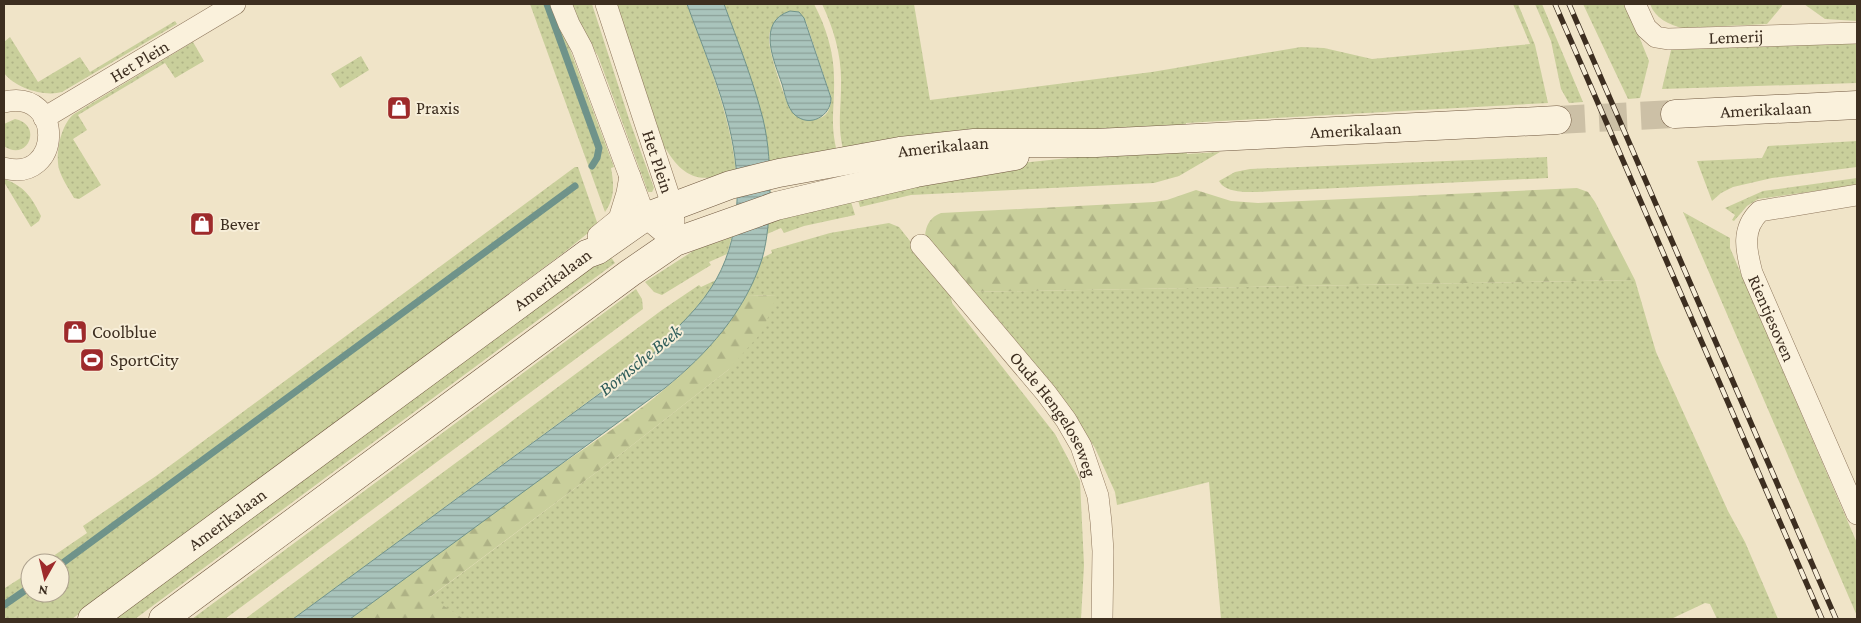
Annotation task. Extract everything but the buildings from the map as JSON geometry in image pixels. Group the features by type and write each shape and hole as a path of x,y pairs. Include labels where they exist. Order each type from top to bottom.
{"main road":[{"name":"Amerikalaan","path":"1675,114 1857,105"},
{"name":"Amerikalaan","path":"92,619 587,254 598,250 645,217 730,185 779,173 881,153 933,146 974,143 1096,143 1557,120"},
{"name":"Amerikalaan","path":"163,619 614,284 675,242 776,206 851,188 931,170 1096,143"}],"street":[{"name":"Het Plein","path":"44,118 235,4"},
{"name":"Het Plein","path":"562,4 569,24 582,48 645,217 675,242"},
{"name":"Het Plein","path":"606,4 672,206 675,242"},
{"name":"Lemerij","path":"1635,4 1646,28 1656,38 1857,33"},
{"path":"4,102 16,101 27,103 37,108 48,127 49,139 46,150 40,159 25,168 4,168"},
{"name":"Het Plein","path":"587,254 596,237 619,219 630,176"},
{"name":"Rientjesoven","path":"1857,195 1760,211 1753,218 1746,234 1746,251 1752,273 1857,514"},
{"name":"Oude Hengeloseweg","path":"921,245 1046,393 1066,420 1081,446 1098,496 1103,550 1102,619"}],"green space":[{"path":"530,4 553,4 614,167 611,168 613,185 611,201 605,212"},
{"path":"567,4 592,4 629,119 654,188 652,192 648,192 598,56"},
{"path":"617,4 687,4 723,107 729,128 736,171 714,177 696,177 680,168 666,149 664,150"},
{"path":"724,4 814,4 826,31 833,59 833,125 838,155 769,163 767,142 758,102","holes":["791,11 806,22 830,94 831,103 829,110 824,116 811,120 797,115 790,109 780,84 769,44 770,33 774,25 779,18 787,13"]},
{"path":"822,4 914,4 930,100 1152,72 1301,47 1324,48 1372,59 1530,44 1513,4 1518,4 1535,45 1548,103 1186,123 1186,125 844,153 840,127 841,75 839,54 834,33"},
{"path":"1535,4 1542,4 1583,102 1569,103 1561,89 1551,41"},
{"path":"1583,4 1626,4 1649,61 1640,98 1628,99"},
{"path":"1650,4 1782,4 1782,6 1767,24 1683,28 1663,20 1655,13"},
{"path":"1804,4 1857,4 1857,21 1825,19"},
{"path":"175,21 177,24 62,92 47,93 30,90 15,83 4,73 4,42 10,37 38,82 80,57 90,72"},
{"path":"193,42 204,61 175,78 165,63 78,115 87,130 73,139 101,185 79,199 74,198 62,176 58,162 60,139 69,119 74,114"},
{"path":"1857,42 1857,83 1662,89 1671,50"},
{"path":"361,56 369,70 340,88 331,74"},
{"path":"15,119 24,123 29,128 29,141 20,150 12,150 4,146 4,124"},
{"path":"1857,141 1857,167 1772,178 1733,187 1721,193 1712,201 1697,161 1762,158 1768,146"},
{"path":"1187,151 1187,154 1220,152 1179,176 1154,183 911,195 860,207 856,193 1021,163 1097,155"},
{"path":"1547,157 1548,178 1257,192 1231,190 1219,181 1235,172 1250,169"},
{"path":"575,167 578,167 598,225 562,254 72,619 4,619 4,586 5,588 20,578 20,603 70,603 70,553 58,553 87,533 83,526 156,476"},
{"path":"1857,178 1857,185 1758,199 1747,206 1734,221 1732,220 1735,215 1725,208 1763,191"},
{"path":"4,179 17,185 30,197 41,216 39,221 31,227 4,182"},
{"path":"1577,188 1588,192 1595,202 1635,280 969,292 925,236 929,222 941,213 1154,202 1167,200 1196,190 1231,201 1258,203"},
{"path":"849,195 855,215 804,226 784,233 781,228 767,234 768,221"},
{"path":"1683,212 1730,238 1730,248 1857,543 1857,616"},
{"path":"889,223 899,227 950,292 952,303 1055,434 1080,481 1084,565 1081,619 464,619 429,598 626,450 728,370 776,295 746,296 762,258 772,253 771,250 830,233"},
{"path":"732,236 727,254 709,262 711,265 662,295 654,292 645,282 707,242 714,239 716,243"},
{"path":"608,253 615,263 135,619 113,619"},
{"path":"716,280 695,309 655,352 293,619 245,619 662,310 699,285 701,287"},
{"path":"1635,280 1656,352 1728,511 1745,542 1778,619 1717,619 1710,604 1705,603 1671,619 1221,619 1209,482 1117,505 1115,492 1095,448 1065,402 998,319 969,292"},
{"path":"636,289 642,299 643,309 225,619 192,619"},
{"path":"777,295 762,332 728,370 626,450 430,597 464,619 350,619 512,499 652,400 704,352 727,325 746,296"}],"water":[{"path":"687,4 724,4 755,90 767,138 770,195 766,243 755,278 746,297 723,331 681,375 350,619 293,619 644,361 662,345 711,288 729,250 734,230 737,189 736,167 725,111"},
{"path":"790,11 799,12 804,18 831,98 824,115 813,120 801,119 790,109 772,54 770,33 773,24 780,16"}],"waterway":[{"path":"547,4 599,148 597,158 592,166"},
{"path":"70,558 575,186"},
{"path":"4,605 20,594"}],"tunnel":[{"path":"1557,120 1675,114"}],"railway":[{"path":"1555,4 1822,619"},
{"path":"1569,4 1836,619"}],"place":[{"name":"Praxis","path":"399,108"},
{"name":"Bever","path":"202,224"},
{"name":"Coolblue","path":"75,332"},
{"name":"SportCity","path":"92,360"}],"water label":[{"name":"Bornsche Beek","path":"640,360"}]}
